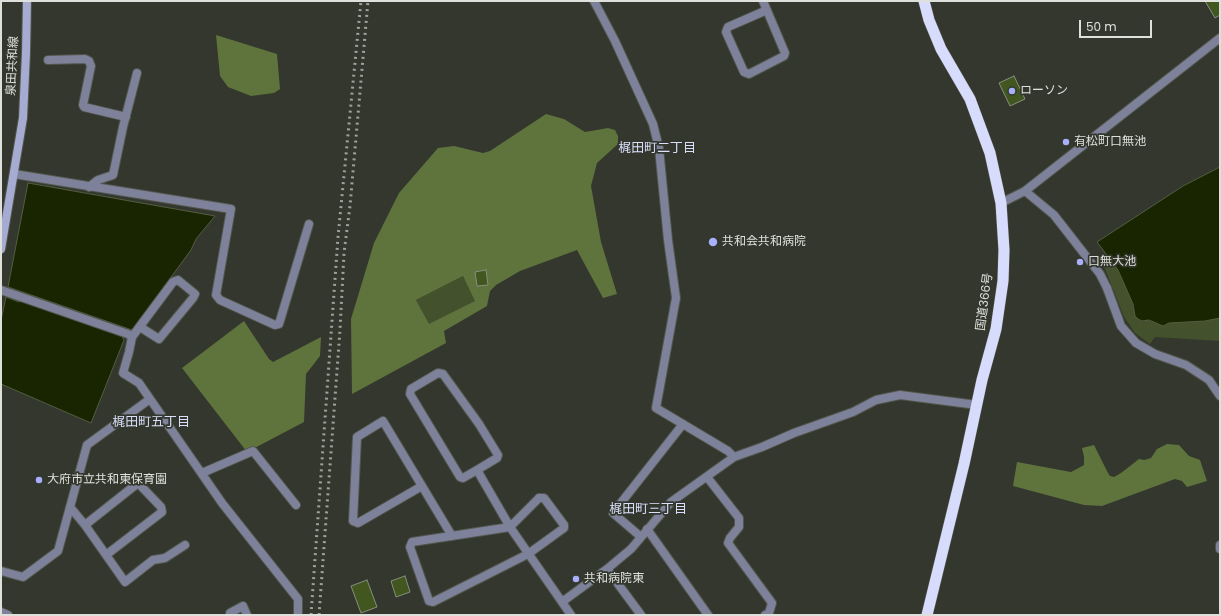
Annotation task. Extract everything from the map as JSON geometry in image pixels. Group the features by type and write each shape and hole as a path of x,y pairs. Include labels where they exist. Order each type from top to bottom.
{"highway":[{"name":"国道366号","path":"924,1 929,20 941,49 970,99 981,129 994,170 1001,203 1004,250 1003,281 996,329 927,615"}],"main road":[{"name":"泉田共和線","path":"1,249 23,118 27,1"}],"street":[{"path":"594,1 615,41 654,124 659,148 668,240 676,298 656,408 728,451 734,457"},
{"path":"763,1 785,53 784,56 749,74 744,72 726,32 728,27 766,10"},
{"path":"1001,203 1025,191 1220,38"},
{"path":"48,60 85,59 89,61 91,66 83,105 84,107 126,117"},
{"path":"90,187 98,180 113,176 137,73"},
{"path":"14,174 231,209 216,295 220,300 275,325 279,324 309,224"},
{"path":"1025,191 1054,215 1100,274 1107,288 1121,326 1136,343 1155,354 1186,365 1209,380 1220,396"},
{"path":"140,327 159,339 195,294 178,280 173,282 132,337 123,373 140,383 222,503 298,599 298,615"},
{"path":"1,290 128,334 132,337"},
{"path":"438,373 443,374 479,424 498,455 498,458 477,470 463,478 460,477 410,394 411,389 438,373"},
{"path":"562,602 607,569 631,549 671,502 734,457 794,433 853,412 876,400 900,394 977,405"},
{"path":"1,571 23,577 58,551 87,445 150,398"},
{"path":"422,486 358,523 353,521 357,436 383,421 422,486 452,536"},
{"path":"641,537 613,513 683,424"},
{"path":"202,473 253,451 296,505"},
{"path":"477,470 510,527 571,615"},
{"path":"707,477 739,518 739,527 728,543 772,603 769,613 765,615"},
{"path":"85,525 138,483 161,507 162,512 106,555"},
{"path":"539,498 544,498 564,525 564,528 528,554 433,602 429,601 410,546 412,542 452,536 510,527 539,498"},
{"path":"70,507 85,525 125,582 153,560 165,558 185,545"},
{"path":"647,529 708,615"},
{"path":"607,569 641,615"},
{"path":"230,615 243,606 247,615"},
{"path":"1,612 8,615"}],"shaded area":[{"path":"216,35 277,54 280,89 274,93 251,96 228,87 220,76"},
{"path":"546,114 564,119 585,132 608,128 615,130 618,136 618,144 597,163 591,186 601,242 617,294 603,298 577,250 520,271 496,285 490,291 487,306 444,331 446,343 352,394 351,319 374,243 399,193 438,148 454,146 483,153 490,151","holes":["463,276 475,301 429,324 416,300"]},
{"path":"1220,167 1220,318 1205,321 1169,323 1163,326 1149,320 1142,321 1138,319 1135,316 1133,304 1118,270 1097,242 1183,186"},
{"path":"28,183 215,216 196,239 191,250 132,330 8,287"},
{"path":"1106,254 1118,270 1133,304 1135,316 1142,321 1149,320 1163,326 1169,323 1205,321 1220,318 1220,341 1155,337 1150,344 1135,333 1124,317 1100,256"},
{"path":"463,276 476,301 429,325 416,300"},
{"path":"6,297 19,302 22,300 121,335 124,340 91,423 1,384 1,320"},
{"path":"244,321 269,359 273,362 321,337 320,356 306,374 304,422 247,452 182,368"},
{"path":"1167,444 1179,445 1189,456 1200,460 1207,481 1187,487 1182,481 1175,479 1102,506 1084,505 1013,486 1017,462 1071,472 1084,465 1082,448 1094,445 1108,473 1110,476 1114,477 1139,459 1144,460 1151,458 1157,449"}],"building":[{"path":"1205,1 1220,1 1220,15 1215,18"},
{"name":"ローソン","path":"1014,76 1025,99 1010,106 999,83"},
{"path":"486,270 488,285 477,286 475,272"},
{"path":"405,576 410,592 396,597 391,581"},
{"path":"367,580 377,607 361,613 351,586"}],"railway":[{"path":"311,615 338,237 361,1"},
{"path":"319,615 340,330 344,253 350,206 368,1"}],"place":[{"name":"ローソン","path":"1012,91"},
{"name":"有松町口無池","path":"1066,142"},
{"name":"共和会共和病院","path":"713,242"},
{"name":"口無大池","path":"1080,262"},
{"name":"大府市立共和東保育園","path":"39,480"},
{"name":"共和病院東","path":"576,579"}],"district":[{"name":"梶田町二丁目","path":"657,149"},
{"name":"梶田町五丁目","path":"151,423"},
{"name":"梶田町三丁目","path":"648,510"}]}
